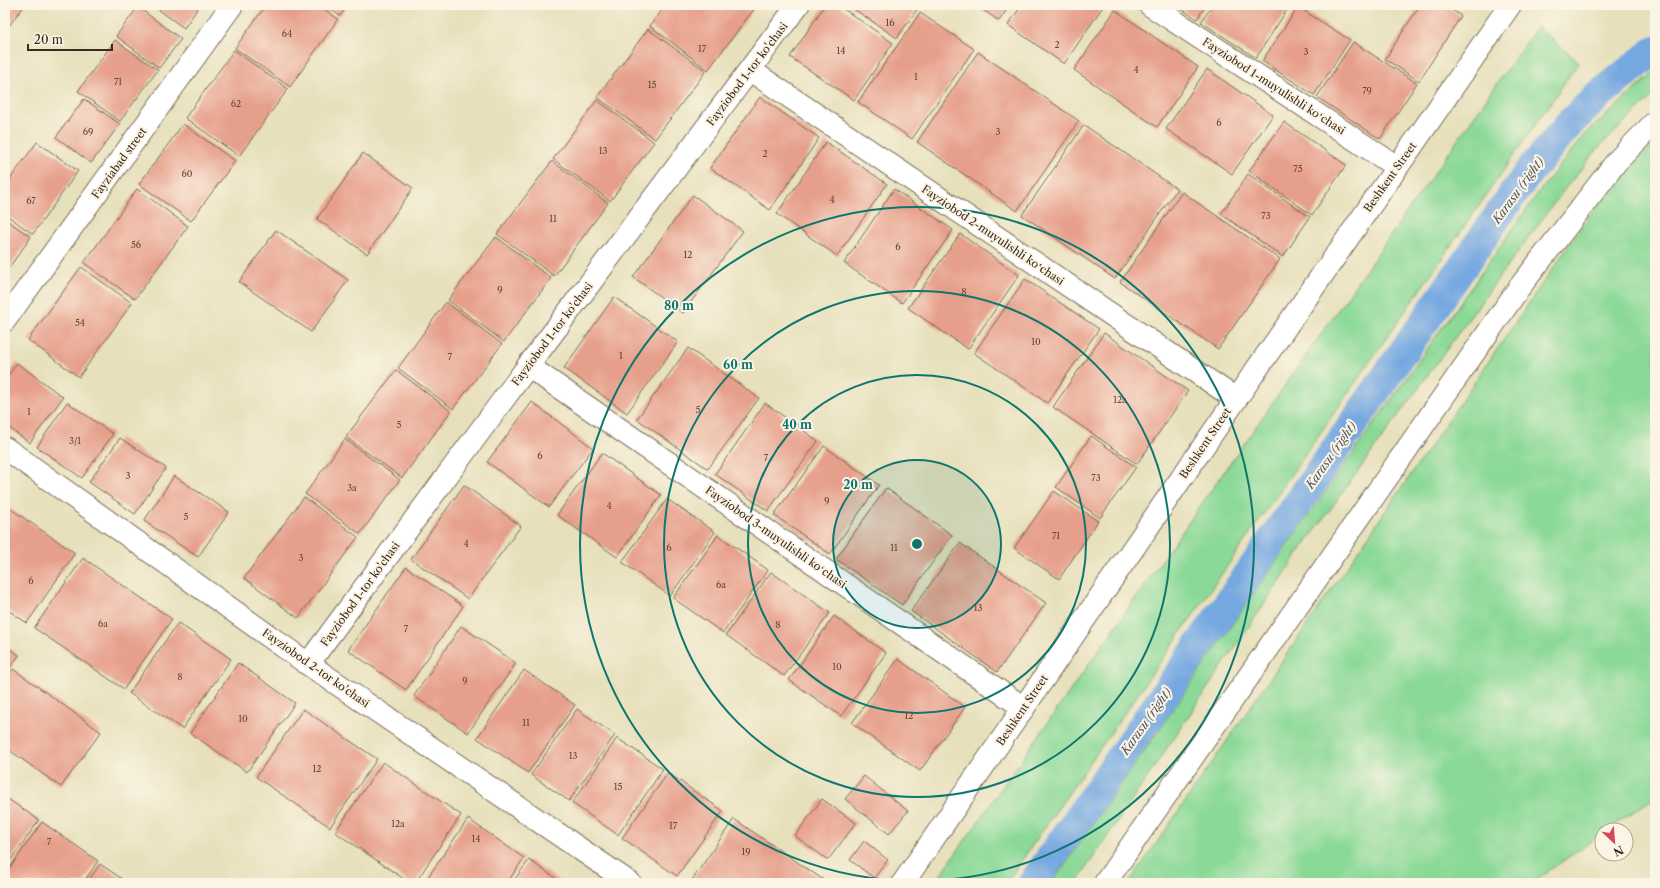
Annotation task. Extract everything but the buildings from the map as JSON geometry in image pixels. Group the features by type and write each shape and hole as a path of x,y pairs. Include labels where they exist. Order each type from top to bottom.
{"street":[{"name":"Fayziabad street","path":"5,320 232,5"},
{"name":"Fayziobod 1-tor ko'chasi","path":"308,664 528,366 798,5"},
{"name":"Fayziobod 1-muyulishli koʻchasi","path":"1150,5 1397,167"},
{"name":"Beshkent Street","path":"903,883 1236,399 1510,5"},
{"name":"Fayziobod 2-muyulishli koʻchasi","path":"750,70 1236,399"},
{"path":"1105,883 1519,288 1617,161 1655,122"},
{"name":"Fayziobod 3-muyulishli koʻchasi","path":"528,366 1024,708"},
{"name":"Fayziobod 2-tor ko'chasi","path":"5,448 308,664 630,883"}],"green space":[{"path":"1537,27 1579,62 1006,883 935,883"},
{"path":"1655,72 1655,94 1601,145 1563,191 1481,302 1300,551 1076,883 1052,883 1289,543 1541,189 1586,133"},
{"path":"1655,143 1655,797 1619,822 1594,822 1594,840 1531,883 1129,883 1607,190"}],"waterway":[{"name":"Karasu (right)","path":"1033,883 1528,173 1572,121 1600,94 1655,50"}]}
